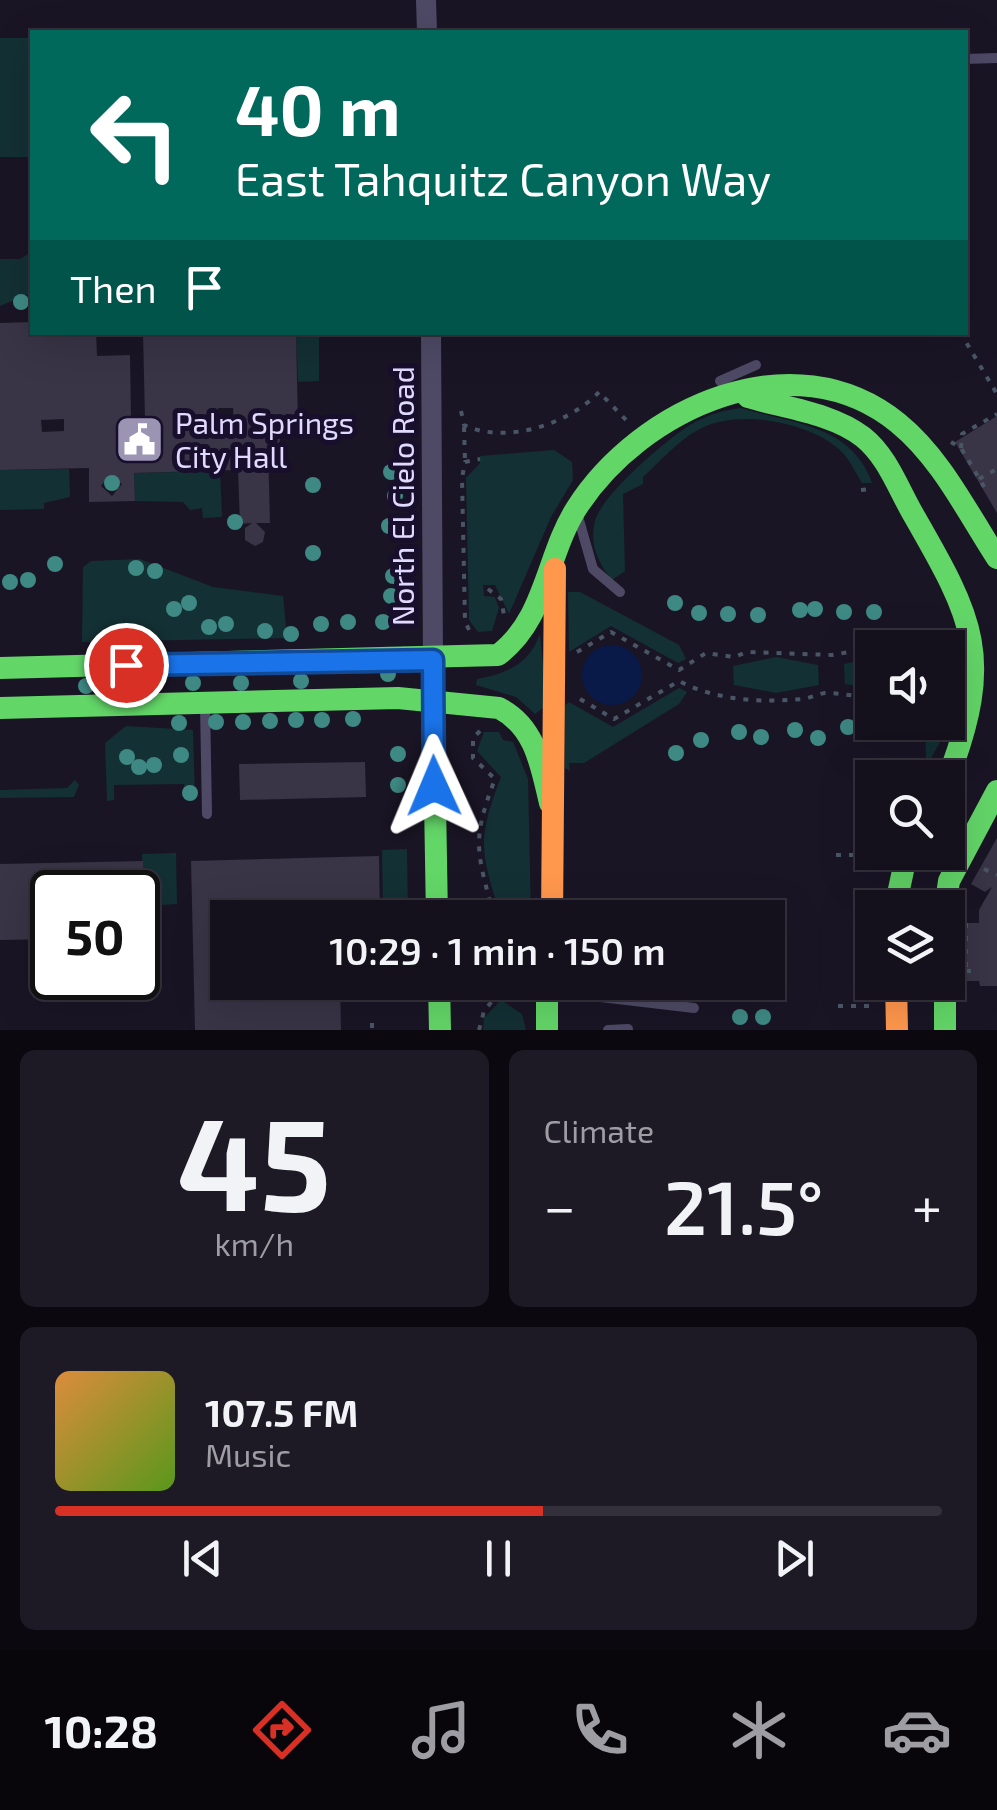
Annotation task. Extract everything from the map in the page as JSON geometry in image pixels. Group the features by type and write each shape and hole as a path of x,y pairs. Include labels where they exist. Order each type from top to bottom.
{"street":[{"path":"426,0 426,30"},
{"name":"North El Cielo Road","path":"431,335 433,660"},
{"path":"0,668 480,659 511,648 529,621 555,551 576,509 600,480 667,422 724,388 800,388 843,394 878,408 932,457 997,558"},
{"path":"724,388 863,437 957,585 979,638 982,683 975,721 957,760"},
{"path":"552,900 555,551"},
{"path":"433,660 437,900"},
{"path":"0,708 434,700 512,713 530,739 550,804"},
{"path":"951,890 949,881 997,791"},
{"path":"439,1000 440,1030"},
{"path":"547,1000 547,1030"},
{"path":"896,1000 897,1030"},
{"path":"945,1030 953,1000"}],"lane":[{"path":"968,58 997,58"},
{"path":"724,388 756,365"},
{"path":"667,422 698,390"},
{"path":"576,509 593,569 620,592"},
{"path":"205,703 207,814"},
{"path":"622,1000 694,1008"},
{"path":"608,1030 628,1029"}],"path":[{"path":"962,335 997,394"},
{"path":"464,425 476,430 527,430 572,414 599,392 618,413"},
{"path":"461,411 465,462 465,620 471,634 478,636"},
{"path":"988,494 961,448 962,438 997,414"},
{"path":"465,462 480,459"},
{"path":"980,479 995,470"},
{"path":"861,490 873,489"},
{"path":"494,592 503,606 499,628"},
{"path":"573,655 611,632 678,670"},
{"path":"678,670 706,653 734,658 747,652 832,656 855,651"},
{"path":"678,670 679,681"},
{"path":"555,706 574,695 614,719 679,681"},
{"path":"679,681 707,696 806,699 818,693 855,696"},
{"path":"484,727 472,738 473,758 496,779 477,826 478,850 490,900"},
{"path":"836,855 855,855"},
{"path":"990,858 984,868 997,875"},
{"path":"965,977 979,971"},
{"path":"479,1030 484,1011 493,1000"},
{"path":"838,1006 876,1006"}],"green space":[{"path":"0,38 30,38 30,157 0,157"},
{"path":"30,253 30,294 0,306 0,259 20,259"},
{"path":"296,335 319,335 319,381 298,382"},
{"path":"741,408 800,423 836,438 863,464 872,483 862,483 840,450 806,430 751,419 702,428 671,450 643,477 643,484 623,494 625,571 612,580 599,560 593,538 595,521 610,496 654,452 684,429 712,415"},
{"path":"554,450 572,462 573,480 551,517 509,614 495,585 483,585 484,596 495,597 499,608 492,631 478,632 469,620 466,478 480,463 480,456"},
{"path":"69,469 70,497 44,503 44,509 0,510 0,470"},
{"path":"220,471 222,517 203,518 202,508 190,510 183,502 135,501 134,473"},
{"path":"140,559 213,587 283,596 287,638 82,642 83,567 91,561"},
{"path":"568,592 580,592 679,645 686,659 678,663 611,626 569,652"},
{"path":"540,634 547,705 535,714 516,697 476,685 477,679 498,674 523,660"},
{"path":"776,657 818,665 819,685 776,693 734,685 733,666"},
{"path":"855,662 855,686 845,684 844,664"},
{"path":"679,688 687,692 679,704 584,763 569,763 570,771 565,768 564,706 569,702 613,727"},
{"path":"126,726 193,730 195,799 185,799 184,784 114,785 114,800 107,801 105,743"},
{"path":"484,732 499,732 503,740 513,742 528,779 531,900 496,900 484,847 488,817 501,777 477,751"},
{"path":"925,740 941,740 930,760 924,760"},
{"path":"75,780 79,785 74,797 0,798 0,790 67,788"},
{"path":"407,849 408,900 383,900 382,850"},
{"path":"176,853 177,904 160,905 160,870 143,870 142,854"},
{"path":"501,1000 522,1014 526,1030 483,1030 484,1018"}],"water":[{"path":"612,645 633,654 642,675 633,696 612,705 591,696 582,675 591,654"}],"building":[{"name":"Palm Springs City Hall","path":"30,322 30,335 96,335 97,356 130,355 131,419 145,419 143,335 296,335 298,422 279,422 280,447 268,447 270,523 256,523 265,532 263,542 255,546 245,540 245,528 252,523 240,524 238,470 134,473 135,501 89,502 89,468 0,470 0,323","holes":["218,408 233,408 234,423 218,424","64,419 64,431 42,432 41,420","109,476 122,484 112,496 101,486"]},
{"path":"997,416 997,513 955,442"},
{"path":"365,762 366,797 240,800 239,764"},
{"path":"997,838 997,986 966,981 965,923 979,923 979,910 992,887 985,892 971,884"},
{"path":"379,856 380,900 210,900 210,1000 340,1000 341,1030 195,1030 191,861"},
{"path":"143,861 143,870 30,870 30,939 0,940 0,864"}],"traffic: fast":[{"path":"0,668 498,655 526,624 566,528 604,473 639,441 679,415 722,396 767,386 813,386 857,398 898,423 940,469 997,558"},
{"path":"748,397 823,417 851,429 885,463 951,583 971,640 971,701 954,760"},
{"path":"433,683 437,900"},
{"path":"0,708 398,698 499,708 529,737 550,803"},
{"path":"948,890 997,791"},
{"path":"899,890 903,870"},
{"path":"439,1000 440,1030"},
{"path":"547,1000 547,1030"},
{"path":"945,1000 945,1030"}],"traffic: slow":[{"path":"552,900 555,569"},
{"path":"896,1000 897,1030"}],"place":[{"name":"Palm Springs City Hall","path":"140,439"}],"route":[{"path":"126,665 433,660 434,786"}]}
